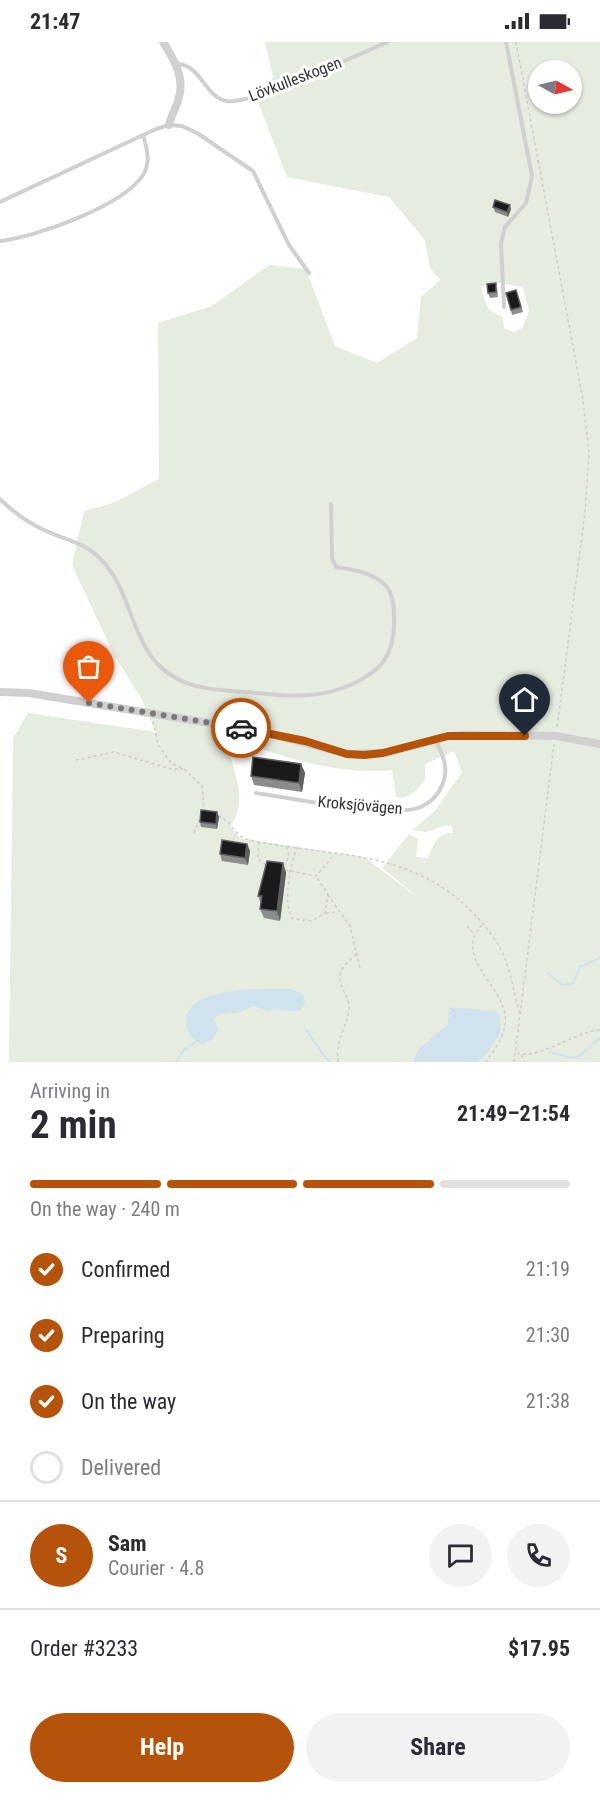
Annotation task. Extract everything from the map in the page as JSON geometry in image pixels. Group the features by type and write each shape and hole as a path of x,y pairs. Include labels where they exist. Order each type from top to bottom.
{"street":[{"name":"Lövkulleskogen","path":"165,43 176,64 180,96 169,125"},
{"path":"0,692 29,693 263,732 347,754 383,753 465,735 555,736 600,744"}],"lane":[{"name":"Lövkulleskogen","path":"176,64 194,70 216,96 226,101 235,101 278,88 388,42"},
{"path":"504,307 501,244 505,227 526,203 532,176 506,42"},
{"path":"0,202 143,135 169,125 182,126 197,133 253,171 289,245 309,273"},
{"path":"0,241 49,229 78,218 133,187 147,166 143,135"},
{"path":"0,499 36,526 84,546 107,566 126,600 145,649 167,673 195,686 293,696 319,694 357,682 382,664 393,647 394,609 387,588 360,570 336,567 332,558 331,504"},
{"name":"Kroksjövägen","path":"256,793 386,810 421,807 436,796 445,778 447,767 444,755 435,740"}],"path":[{"path":"514,1062 585,512 589,454 583,400 516,42"},
{"path":"151,713 158,744 171,763 184,769 202,786 204,809 194,833"},
{"path":"76,760 114,752 171,770 184,769"},
{"path":"204,809 209,813"},
{"path":"217,815 224,818 237,835 259,842 332,851 336,854 397,864 416,871 452,894 483,924 506,961 520,1016"},
{"path":"259,842 260,863 272,867"},
{"path":"286,846 289,860 281,869 316,876 338,912 350,926 360,968"},
{"path":"298,847 291,861 292,872 286,904 288,914 293,919 312,921 325,913 338,912"},
{"path":"316,876 336,854"},
{"path":"325,913 328,894"},
{"path":"483,924 471,941 476,962 502,1006 506,1021 498,1044 486,1062"},
{"path":"467,926 474,934"},
{"path":"338,1062 338,1038 346,1021 349,1004 339,978 340,971 357,953"},
{"path":"453,1008 455,1018"},
{"path":"516,1052 527,1055 579,1034 600,1030"},
{"path":"522,1055 524,1062"}],"shaded area":[{"path":"265,42 600,42 600,1062 9,1062 13,738 28,713 156,732 141,698 114,655 72,565 84,511 113,503 159,479 158,323 212,306 269,265 306,269 335,346 377,363 417,338 421,297 440,280 430,268 425,240 389,197 287,177 258,102 273,77","holes":["493,282 523,287 529,311 522,328 514,332 504,328 503,317 487,306 481,287","262,749 327,767 359,771 392,770 396,797 401,798 412,793 425,780 425,764 454,751 462,772 435,811 412,830 426,832 446,825 452,827 453,833 439,837 428,858 416,857 418,839 409,834 382,868 420,899 364,857 240,838 230,826 238,810 239,801 238,783 230,756"]}],"water":[{"path":"289,989 303,994 305,1002 301,1010 268,1011 253,1006 240,1012 217,1015 214,1020 218,1030 213,1039 203,1044 189,1033 186,1024 188,1012 197,1002 210,996 244,990"},
{"path":"449,1007 496,1011 501,1025 493,1045 478,1062 413,1062 418,1050 448,1024"}],"building":[{"path":"495,200 510,205 507,212 493,207"},
{"path":"496,283 496,292 488,293 487,284"},
{"path":"516,290 521,307 511,310 506,293"},
{"path":"253,757 301,764 299,783 251,776"},
{"path":"201,810 217,812 216,824 200,822"},
{"path":"222,840 247,844 245,858 220,854"},
{"path":"267,861 283,863 277,911 260,909 262,896 258,896"}],"waterway":[{"path":"548,973 562,985 573,983 580,967 600,958"},
{"path":"306,1030 330,1062"},
{"path":"550,1052 578,1057 600,1038"},
{"path":"176,1062 183,1051 197,1041"}],"way so far":[{"path":"89,703 241,728"}],"route":[{"path":"241,728 305,741 347,754 364,755 383,753 448,736 525,736"}]}
